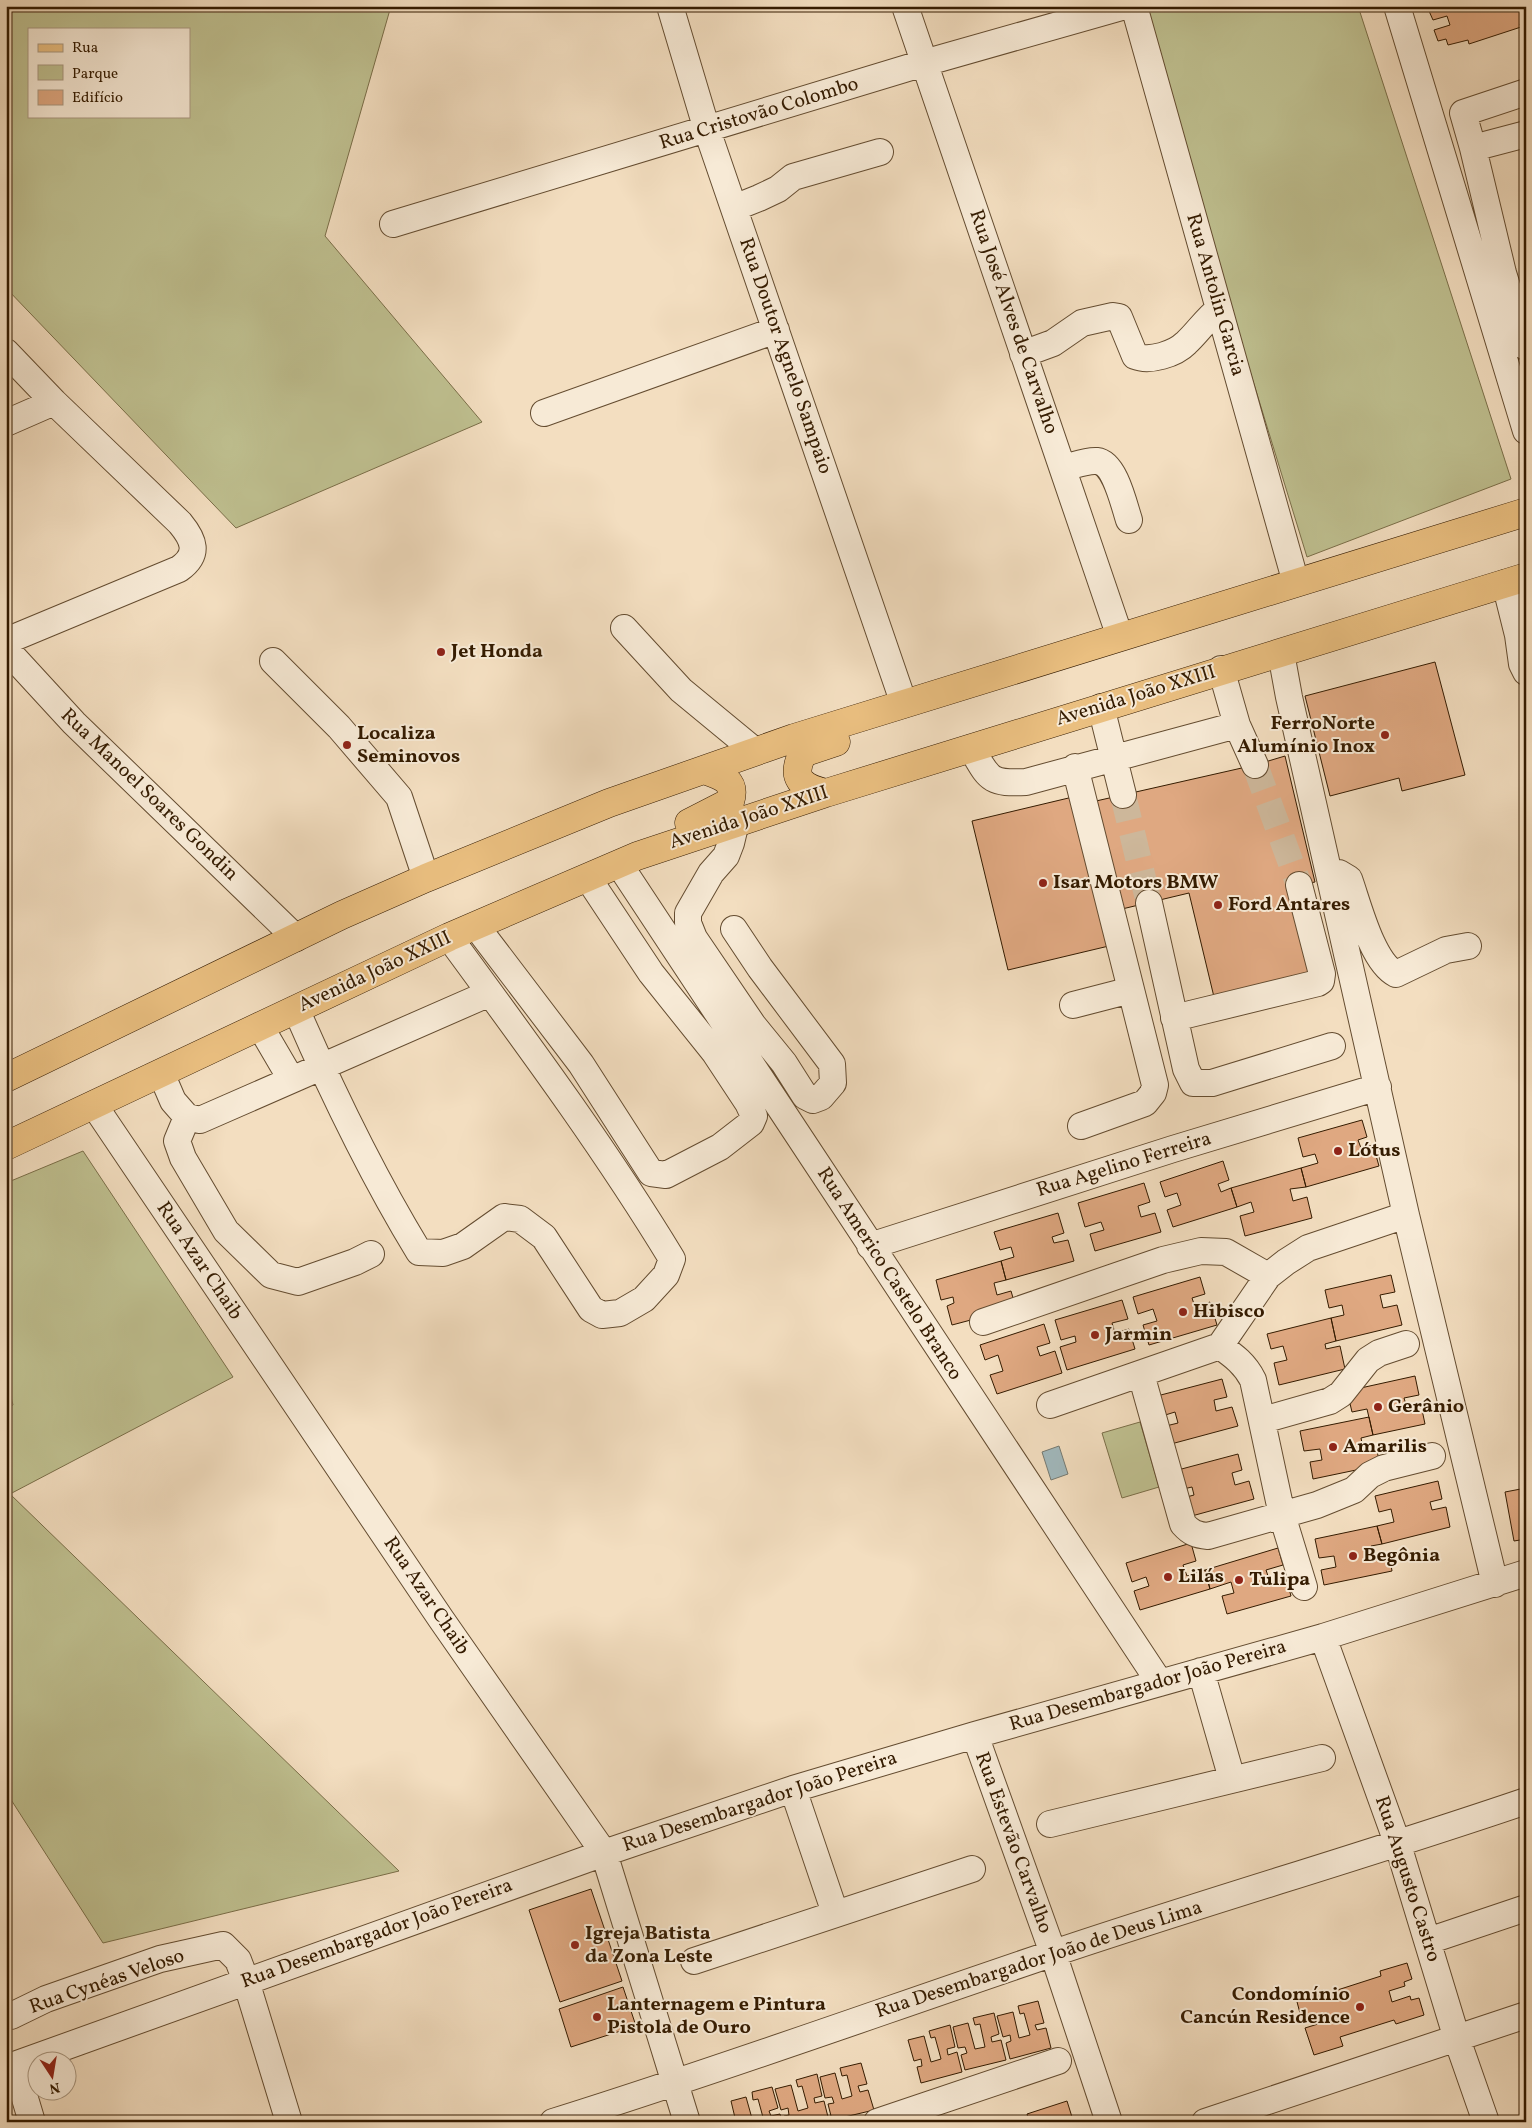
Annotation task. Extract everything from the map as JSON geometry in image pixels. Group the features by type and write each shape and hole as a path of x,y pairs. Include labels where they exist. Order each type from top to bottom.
{"main road":[{"path":"6,1078 296,938 426,878 609,803 755,751 1526,512"},
{"name":"Avenida João XXIII","path":"6,1146 449,937 628,860 826,792 1515,580"},
{"path":"826,792 811,790 800,782 797,774 798,763 803,753 849,738 871,728 904,704"},
{"path":"628,860 693,820 730,802 733,793 729,783 722,777 704,770"}],"street":[{"name":"Rua Doutor Agnelo Sampaio","path":"670,6 706,130 904,704"},
{"name":"Rua José Alves de Carvalho","path":"905,6 1120,637"},
{"name":"Rua Cristovão Colombo","path":"393,224 924,63 1125,6"},
{"name":"Rua Antolin Garcia","path":"1134,6 1296,583"},
{"path":"1397,6 1526,431"},
{"path":"1526,92 1463,113 1503,273 1521,318 1526,347"},
{"path":"1473,148 1526,134"},
{"path":"734,208 778,189 793,178 880,152"},
{"path":"1023,354 1053,343 1082,323 1113,316 1119,317 1135,356 1148,359 1160,357 1185,345 1208,317 1219,309"},
{"path":"544,413 776,330"},
{"path":"6,352 54,402 180,523 191,538 193,546 187,563 179,569 6,640"},
{"path":"6,423 54,402"},
{"path":"1063,468 1090,461 1099,461 1106,465 1117,482 1129,520"},
{"path":"1515,580 1518,636 1522,664 1526,672"},
{"path":"624,628 680,690 755,751"},
{"name":"Rua Manoel Soares Gondin","path":"6,649 74,724 296,938"},
{"path":"1281,653 1289,697 1406,1215 1495,1584"},
{"path":"272,661 339,727 399,797 426,878"},
{"path":"1221,669 1237,725 1255,765"},
{"path":"1101,707 1123,795"},
{"path":"971,748 986,772 997,781 1026,782 1075,767 1237,725"},
{"path":"1075,767 1154,1086 1153,1093 1145,1103 1081,1126"},
{"path":"734,929 760,968 832,1064 832,1083 821,1097 813,1100 805,1096 784,1063 753,1025 694,938 688,924 688,913 711,873 726,856 736,822"},
{"name":"Rua Americo Castelo Branco","path":"628,860 870,1246 1160,1683"},
{"path":"1330,875 1339,873 1349,879 1376,951 1388,970 1396,974 1446,950 1468,946"},
{"path":"476,926 581,1064 651,1173 666,1175 720,1147 751,1123 754,1116 748,1103 714,1053 651,973 588,878"},
{"path":"1174,1018 1318,983 1321,980 1322,974 1298,885"},
{"path":"1149,903 1186,1069 1193,1083 1212,1083 1332,1046"},
{"path":"296,1009 322,1067 390,1205 420,1252 444,1253 463,1246 504,1217 520,1219 544,1237 591,1309 602,1315 620,1313 644,1299 666,1275 672,1258 648,1218 542,1064 449,937"},
{"path":"1073,1005 1131,990"},
{"path":"161,1073 173,1101 187,1118 200,1120 490,993"},
{"path":"260,1026 291,1079"},
{"name":"Rua Agelino Ferreira","path":"870,1246 1173,1149 1378,1087"},
{"name":"Rua Azar Chaib","path":"94,1105 441,1619 604,1852 687,2122"},
{"path":"187,1118 177,1141 183,1158 226,1231 271,1275 298,1282 355,1262 371,1254"},
{"path":"1050,1405 1220,1346 1268,1276 1308,1248 1406,1215"},
{"path":"983,1322 1163,1260 1201,1251 1226,1252 1268,1276"},
{"path":"1263,1420 1330,1401 1341,1394 1368,1360 1379,1353 1406,1344"},
{"path":"1220,1346 1238,1358 1248,1369 1253,1380 1282,1515 1304,1587"},
{"path":"1141,1374 1183,1524 1196,1535 1208,1536 1340,1497 1354,1490 1370,1475 1384,1468 1432,1456"},
{"name":"Rua Desembargador João Pereira","path":"11,2066 393,1930 604,1852 792,1789 975,1735 1323,1637 1526,1573"},
{"name":"Rua Augusto Castro","path":"1323,1637 1398,1844 1457,2040 1486,2122"},
{"path":"1201,1671 1232,1779"},
{"name":"Rua Estevão Carvalho","path":"975,1735 1053,1954 1109,2122"},
{"path":"1050,1824 1322,1758"},
{"path":"792,1789 835,1913"},
{"name":"Rua Desembargador João de Deus Lima","path":"553,2122 675,2084 1053,1954 1398,1844 1526,1801"},
{"path":"694,1961 972,1869"},
{"path":"1428,1941 1526,1908"},
{"name":"Rua Cynéas Veloso","path":"11,2016 46,1999 160,1959 223,1945 238,1960 246,1981 289,2122"},
{"path":"1205,2122 1526,2016"},
{"path":"876,2122 907,2117 1058,2061"},
{"path":"11,2066 32,2122"}],"green space":[{"path":"6,6 391,6 325,236 482,422 236,528 6,288"},
{"path":"1138,6 1358,6 1511,479 1307,557"},
{"path":"83,1151 233,1377 10,1494 399,1871 103,1943 8,1795 6,1796 6,1409 13,1405 6,1377 6,1183"},
{"path":"1140,1422 1159,1487 1122,1498 1102,1433"}],"water":[{"path":"1059,1446 1068,1474 1051,1480 1042,1452"}],"building":[{"path":"1431,6 1526,6 1526,22 1520,24 1521,27 1469,44 1468,40 1448,45 1446,39 1438,41 1434,30 1450,25 1447,16 1433,20 1429,11"},
{"name":"FerroNorte Alumínio Inox","path":"1435,662 1465,775 1402,791 1399,778 1330,796 1305,696"},
{"path":"1285,756 1315,882 1299,885 1311,973 1214,997 1189,893 1122,909 1096,801 1255,765"},
{"name":"Isar Motors BMW","path":"1077,796 1113,945 1008,970 972,821"},
{"name":"Lótus","path":"1362,1120 1367,1137 1358,1140 1361,1148 1373,1145 1379,1166 1306,1187 1301,1168 1318,1163 1315,1154 1303,1157 1298,1138"},
{"path":"1223,1161 1229,1180 1218,1184 1221,1192 1231,1188 1237,1207 1173,1227 1167,1210 1181,1205 1177,1193 1165,1197 1160,1182"},
{"path":"1301,1168 1306,1187 1290,1189 1293,1201 1307,1197 1312,1218 1245,1236 1240,1216 1254,1212 1251,1202 1237,1207 1231,1188"},
{"path":"1144,1183 1150,1202 1138,1206 1141,1217 1155,1213 1161,1232 1095,1251 1090,1234 1104,1230 1101,1222 1085,1227 1078,1203"},
{"path":"1058,1213 1064,1233 1052,1237 1054,1243 1068,1240 1074,1261 1006,1280 1001,1261 1014,1257 1011,1247 1000,1250 994,1232"},
{"path":"1001,1261 1006,1280 994,1283 997,1295 1011,1291 1016,1308 952,1325 947,1306 954,1303 953,1297 941,1300 936,1280"},
{"path":"1391,1275 1395,1292 1380,1295 1383,1308 1397,1305 1402,1325 1336,1341 1331,1318 1344,1315 1342,1305 1329,1308 1325,1290"},
{"name":"Hibisco","path":"1200,1277 1205,1294 1192,1298 1195,1307 1210,1302 1217,1325 1149,1345 1143,1325 1157,1321 1153,1309 1138,1314 1133,1297"},
{"name":"Jarmin","path":"1122,1300 1128,1319 1112,1323 1115,1333 1129,1329 1135,1349 1067,1370 1060,1347 1076,1342 1075,1336 1061,1340 1055,1320"},
{"path":"1331,1318 1336,1341 1325,1344 1326,1349 1340,1346 1345,1369 1279,1385 1274,1363 1287,1360 1283,1346 1271,1349 1267,1334"},
{"path":"1044,1324 1050,1343 1037,1347 1040,1356 1055,1351 1062,1373 997,1394 990,1375 1003,1371 998,1355 985,1360 980,1345"},
{"name":"Gerânio","path":"1415,1376 1419,1395 1404,1398 1407,1408 1421,1405 1425,1424 1373,1435 1367,1409 1352,1412 1347,1391"},
{"path":"1222,1379 1227,1397 1214,1400 1216,1411 1232,1407 1238,1426 1171,1444 1166,1426 1178,1423 1175,1412 1162,1416 1157,1396"},
{"name":"Amarilis","path":"1369,1417 1373,1435 1361,1438 1363,1448 1376,1446 1380,1465 1313,1479 1310,1462 1322,1460 1320,1449 1304,1451 1300,1431"},
{"path":"1238,1454 1242,1470 1232,1473 1235,1485 1249,1481 1254,1499 1188,1517 1183,1498 1194,1495 1192,1487 1179,1490 1174,1471"},
{"path":"1438,1481 1442,1499 1430,1502 1432,1510 1446,1507 1450,1527 1382,1544 1377,1526 1394,1522 1391,1509 1379,1512 1375,1496"},
{"path":"1526,1488 1526,1539 1514,1541 1505,1492"},
{"name":"Begônia","path":"1377,1526 1382,1544 1371,1546 1373,1556 1389,1553 1392,1571 1324,1585 1321,1570 1336,1567 1334,1556 1319,1558 1315,1539"},
{"name":"Lilás","path":"1191,1543 1196,1561 1183,1565 1187,1576 1205,1570 1210,1589 1140,1610 1134,1591 1149,1586 1146,1577 1132,1582 1126,1563"},
{"name":"Tulipa","path":"1278,1548 1283,1565 1266,1570 1270,1582 1286,1578 1291,1596 1227,1614 1222,1596 1234,1593 1231,1582 1210,1589 1205,1570"},
{"name":"Igreja Batista da Zona Leste","path":"591,1889 622,1981 560,2002 529,1910"},
{"name":"Condomínio Cancún Residence","path":"1407,1963 1412,1979 1404,1982 1405,1986 1389,1991 1392,2002 1410,1996 1411,2000 1419,1998 1424,2015 1396,2024 1394,2020 1340,2037 1343,2046 1314,2055 1305,2028 1331,2020 1328,2013 1315,2017 1313,2013 1301,2017 1296,1998 1323,1990 1325,1994 1381,1976 1380,1971"},
{"name":"Lanternagem e Pintura Pistola de Ouro","path":"623,1987 636,2026 571,2047 559,2009"},
{"path":"1038,2001 1044,2023 1035,2025 1037,2030 1046,2028 1051,2048 1010,2059 1006,2043 1011,2041 1010,2035 1003,2037 997,2016 1013,2012 1019,2038 1030,2035 1024,2013 1020,2014 1018,2006"},
{"path":"994,2013 999,2034 991,2037 992,2042 1001,2040 1006,2060 965,2070 961,2055 967,2053 965,2047 958,2048 953,2027 968,2023 975,2049 985,2047 980,2024 975,2025 973,2018"},
{"path":"950,2025 955,2047 947,2049 948,2055 957,2052 962,2072 921,2083 917,2067 922,2066 921,2059 914,2061 908,2040 924,2036 931,2062 941,2059 935,2037 931,2038 929,2031"},
{"path":"861,2063 867,2084 858,2086 860,2092 868,2090 874,2110 832,2120 828,2104 834,2103 832,2097 825,2098 820,2077 835,2073 842,2099 852,2096 847,2075 842,2076 840,2068"},
{"path":"817,2074 822,2096 814,2098 815,2103 824,2101 829,2121 785,2122 784,2116 789,2115 788,2108 781,2110 775,2089 791,2085 798,2111 808,2108 802,2086 798,2087 796,2080"},
{"path":"772,2087 778,2108 769,2111 771,2116 780,2114 782,2122 760,2122 764,2121 758,2099 753,2100 752,2092"},
{"path":"746,2097 753,2122 736,2122 731,2101"},
{"path":"1067,2101 1072,2117 1067,2119 1068,2122 1029,2122 1027,2114"}],"tunnel":[{"path":"1255,765 1299,885"},
{"path":"1123,795 1149,903"}],"place":[{"name":"Jet Honda","path":"441,652"},
{"name":"FerroNorte Alumínio Inox","path":"1385,735"},
{"name":"Localiza Seminovos","path":"347,745"},
{"name":"Isar Motors BMW","path":"1043,883"},
{"name":"Ford Antares","path":"1218,905"},
{"name":"Lótus","path":"1338,1151"},
{"name":"Hibisco","path":"1183,1312"},
{"name":"Jarmin","path":"1095,1335"},
{"name":"Gerânio","path":"1378,1407"},
{"name":"Amarilis","path":"1333,1447"},
{"name":"Begônia","path":"1353,1556"},
{"name":"Lilás","path":"1168,1577"},
{"name":"Tulipa","path":"1239,1580"},
{"name":"Igreja Batista da Zona Leste","path":"575,1945"},
{"name":"Condomínio Cancún Residence","path":"1360,2007"},
{"name":"Lanternagem e Pintura Pistola de Ouro","path":"597,2017"}]}
